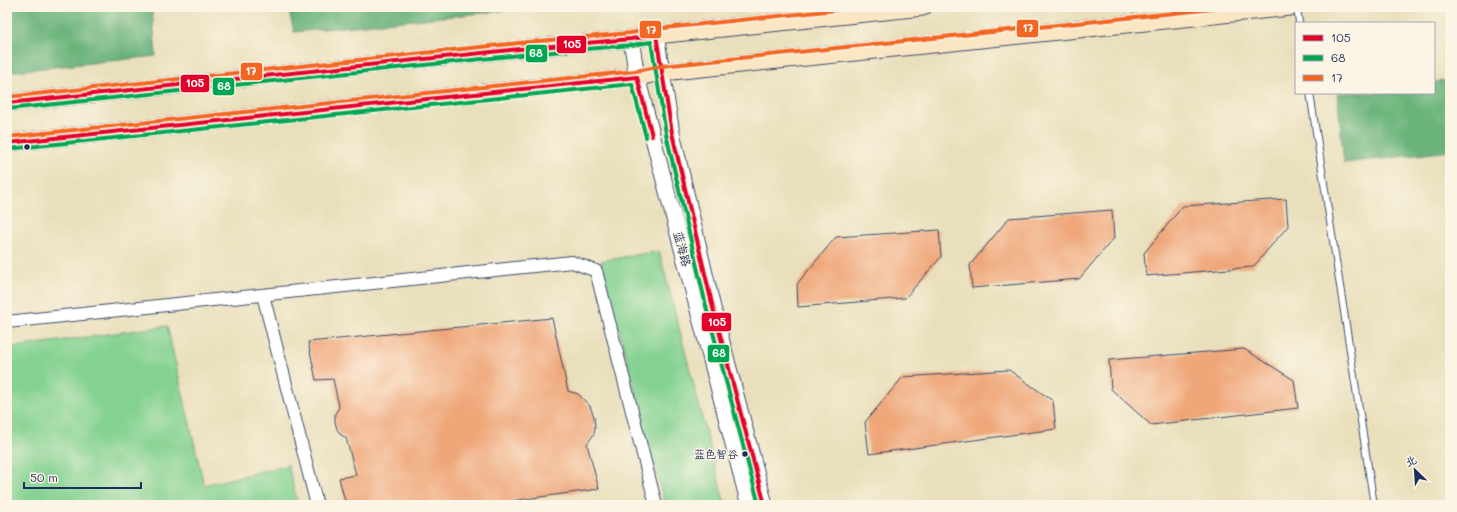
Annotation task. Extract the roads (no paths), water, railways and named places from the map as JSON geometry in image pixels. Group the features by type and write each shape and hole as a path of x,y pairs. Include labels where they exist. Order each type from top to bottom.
{"main road":[{"path":"7,103 521,48 631,39 656,35 923,7"},
{"path":"7,143 637,77 663,72 1290,7"}],"street":[{"name":"蓝海路","path":"656,35 672,133 711,301 765,505"},
{"name":"蓝海路","path":"631,39 637,77 749,505"},
{"path":"7,322 572,262 596,272 656,505"},
{"path":"263,295 317,505"}],"lane":[{"path":"1297,7 1299,22"},
{"path":"1310,94 1374,505"}],"place":[{"name":"蓝色智谷","path":"745,454"}]}
